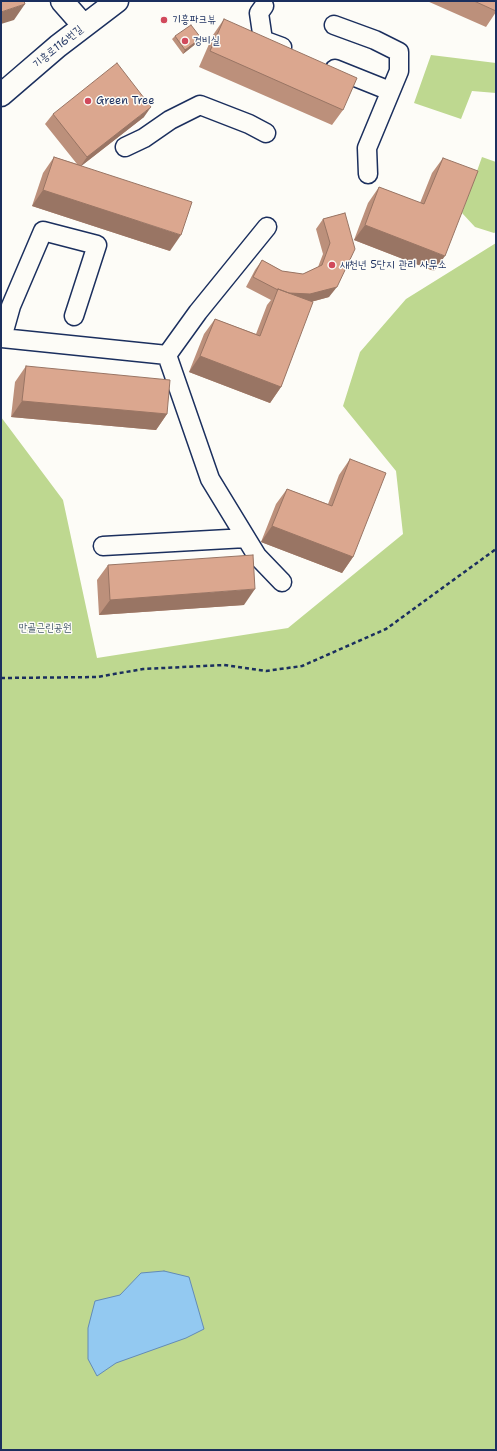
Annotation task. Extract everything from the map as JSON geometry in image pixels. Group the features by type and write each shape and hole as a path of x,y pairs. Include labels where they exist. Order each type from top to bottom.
{"street":[{"path":"62,1 84,26"},
{"name":"기흥로116번길","path":"1,95 58,46 117,1"},
{"path":"264,6 259,13 263,40 300,54"},
{"path":"334,25 375,40 399,52 399,71 367,148 368,174"},
{"path":"321,63 390,91"},
{"path":"125,147 144,138 170,120 200,105 249,124 266,133"},
{"path":"167,355 198,312 267,227"},
{"path":"74,316 97,245 43,231 11,306 2,338 167,355"},
{"path":"167,355 210,480 257,556 282,582"},
{"path":"103,546 246,538"}],"path":[{"path":"1,678 97,678 143,669 224,665 266,670 302,666 386,628 496,549"}],"green space":[{"path":"431,55 496,63 496,93 472,91 461,119 414,103"},
{"path":"482,157 496,162 496,232 494,233 475,227 462,213"},
{"name":"만골근린공원","path":"496,243 496,1450 1,1450 1,417 63,500 97,658 288,628 403,534 396,471 343,406 360,352 406,299"}],"water":[{"path":"164,1271 189,1277 204,1329 186,1338 116,1363 97,1376 88,1359 88,1328 95,1301 120,1295 141,1273"}],"building":[{"path":"1,1 24,1 25,4 1,12"},
{"path":"474,1 496,1 496,11"},
{"path":"224,19 357,78 343,110 210,51"},
{"name":"경비실","path":"191,25 201,38 185,50 175,36"},
{"path":"117,63 151,107 87,157 53,114"},
{"path":"54,157 192,202 181,235 43,190"},
{"path":"443,158 478,171 445,256 365,225 379,187 424,204"},
{"name":"새천년 5단지 관리 사무소","path":"345,213 355,249 337,287 310,294 289,293 278,290 253,277 262,260 282,271 303,274 322,265 330,243 323,219"},
{"path":"278,289 313,302 281,387 200,356 215,319 260,336"},
{"path":"26,366 170,380 167,414 22,401"},
{"path":"350,459 386,473 353,557 272,526 287,489 332,506"},
{"path":"253,555 255,589 110,600 108,565"}],"place":[{"name":"기흥파크뷰","path":"164,20"},
{"name":"경비실","path":"185,41"},
{"name":"Green Tree","path":"88,101"},
{"name":"새천년 5단지 관리 사무소","path":"332,265"}]}
